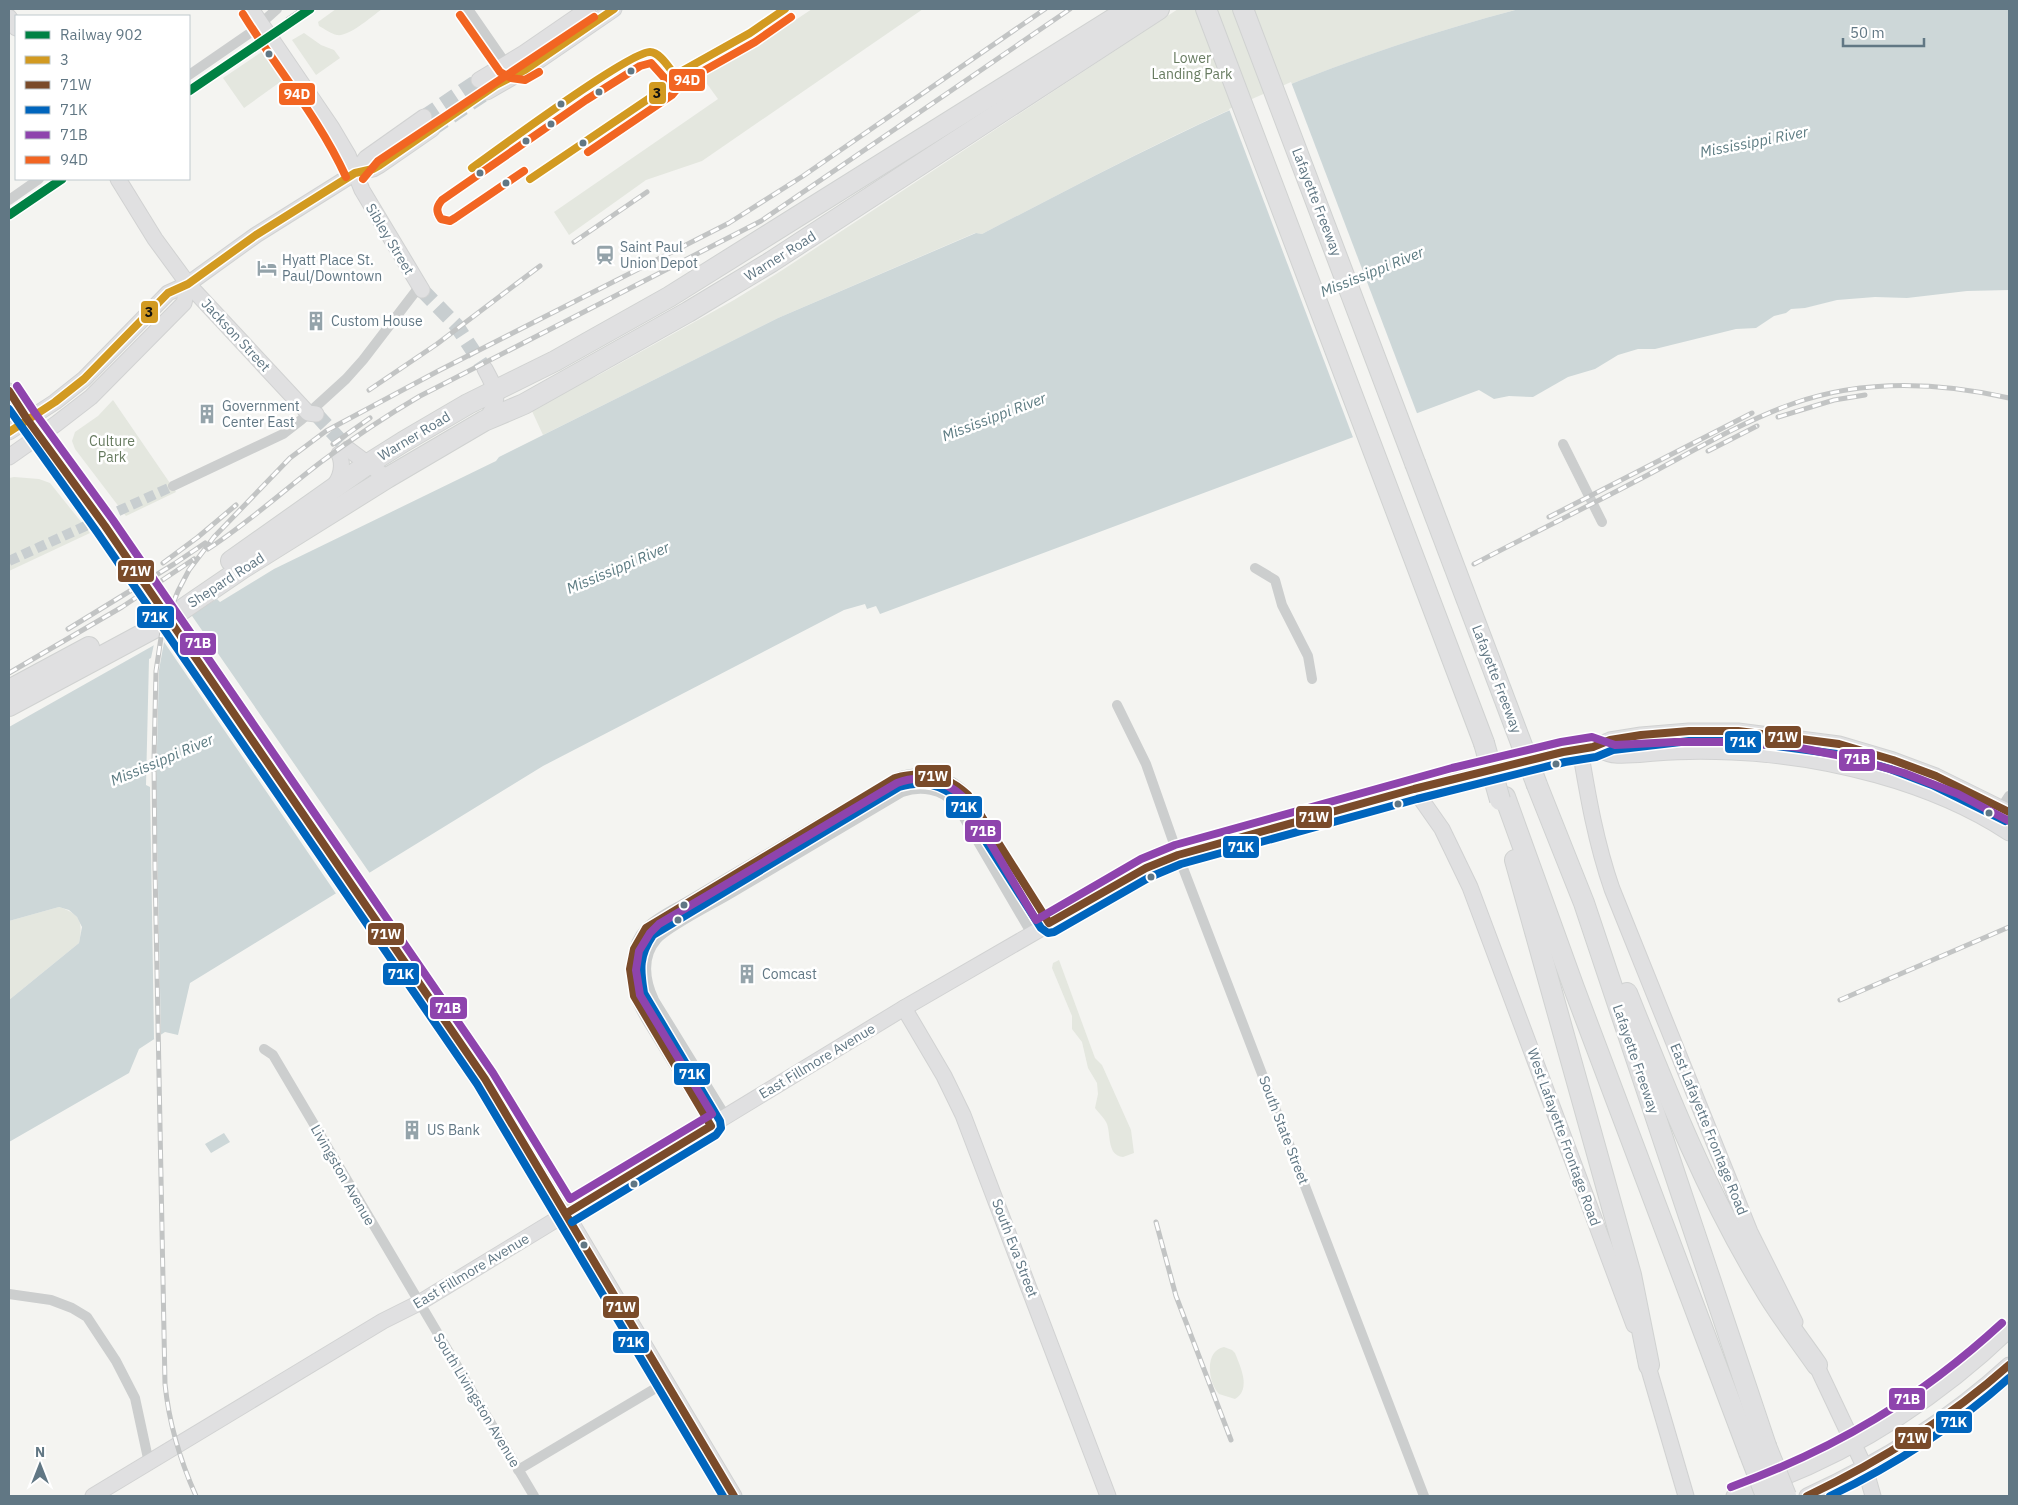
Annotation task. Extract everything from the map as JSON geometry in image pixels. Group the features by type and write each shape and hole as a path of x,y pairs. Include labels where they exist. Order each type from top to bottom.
{"highway":[{"name":"Warner Road","path":"368,464 444,418 555,361 669,297 1129,9"},
{"name":"Warner Road","path":"387,478 484,421 524,404 679,317 771,262 1159,9"},
{"path":"1206,9 1484,743 1502,798 1538,946 1631,1275 1649,1365"},
{"name":"Lafayette Freeway","path":"1243,9 1537,785 1584,903 1757,1449 1766,1496"},
{"name":"Shepard Road","path":"9,690 151,614 368,464"},
{"name":"Shepard Road","path":"9,706 158,626 243,568 387,478"},
{"name":"Lafayette Freeway","path":"1502,798 1574,988 1757,1449 1786,1496"},
{"path":"1584,903 1616,965 1680,1123 1707,1183 1764,1288 1817,1365"}],"street":[{"name":"Sibley Street","path":"251,9 332,128 348,155 362,190 420,288"},
{"path":"190,74 260,24 277,9"},
{"path":"468,9 506,64 514,68 526,70"},
{"path":"588,9 506,64 483,86 526,70 614,9"},
{"path":"9,432 55,402 84,379 168,292 188,284 256,235 355,173 366,158 428,123"},
{"path":"9,200 39,180"},
{"name":"Jackson Street","path":"119,180 155,239 188,284 311,416"},
{"path":"9,457 91,397 184,304 188,284"},
{"path":"173,486 283,434 311,416 363,360 420,288"},
{"path":"484,369 496,391 496,404 484,421"},
{"path":"9,391 27,419 105,526 485,1079 567,1213 734,1496"},
{"path":"1563,444 1602,522"},
{"path":"328,493 340,477 343,452 368,464 387,478"},
{"path":"1255,568 1275,580 1282,605 1308,656 1312,679"},
{"name":"South State Street","path":"1118,705 1146,764 1178,855 1424,1496"},
{"name":"East Fillmore Avenue","path":"93,1496 383,1321 419,1303 904,1008 1146,868 1178,855 1414,789 1587,748 1610,740 1641,734 1689,731 1738,731 1839,744 1893,760 2007,805"},
{"path":"1587,748 1613,755 1732,752 1794,757 1844,767 1901,783 1955,803 2009,833"},
{"name":"East Lafayette Frontage Road","path":"1587,748 1591,818 1600,856 1612,890 1750,1232 1855,1445 1865,1468 1873,1496"},
{"path":"711,1126 639,1007 632,984 630,969 634,949 646,928 688,901 895,778 908,773 922,772 948,778 959,785 968,795 1049,924"},
{"path":"726,1117 654,1000 647,982 646,970 649,954 658,938 696,914 902,792 911,788 921,788 942,793 956,804 1032,934"},
{"name":"West Lafayette Frontage Road","path":"1414,789 1442,829 1470,887 1649,1365 1686,1496"},
{"path":"1992,822 2007,805"},
{"name":"South Eva Street","path":"904,1008 944,1076 963,1115 1108,1496"},
{"name":"Livingston Avenue","path":"264,1049 272,1055 419,1303"},
{"path":"9,1294 51,1300 72,1308 87,1317 116,1361 134,1398 149,1463"},
{"name":"South Livingston Avenue","path":"419,1303 534,1496"},
{"path":"1734,1496 1813,1466 1855,1445 1932,1395 1985,1354 2009,1330"},
{"path":"1807,1496 1865,1468 1899,1448 1956,1411 2009,1365"},
{"path":"518,1470 666,1382"}],"green space":[{"path":"336,9 382,9 348,33 337,35 319,26 318,22"},
{"path":"812,9 923,9 702,161 646,180 569,235 554,212 718,99 702,77 788,19 791,23"},
{"name":"Lower Landing Park","path":"1178,9 1519,9 1431,34 1344,64 1300,80 1216,116 982,234 975,233 778,318 543,435 531,409 562,390 597,376 734,300"},
{"path":"304,33 321,45 334,50 340,58 316,75 292,40"},
{"path":"263,51 283,80 244,108 223,78"},
{"name":"Culture Park","path":"113,400 176,492 126,516 75,449 72,441 75,432 98,416"},
{"path":"9,478 39,479 50,483 90,533 9,571"},
{"path":"1712,739 1755,740 1757,744 1712,744 1710,742"},
{"path":"1675,740 1677,743 1675,745 1634,746 1634,745"},
{"path":"1785,744 1874,762 1917,777 1959,796 1784,749 1782,746"},
{"path":"59,907 72,913 79,920 81,930 79,943 9,1000 9,921"},
{"path":"1059,960 1095,1058 1102,1065 1131,1130 1134,1153 1123,1157 1114,1153 1110,1144 1107,1124 1095,1108 1098,1094 1097,1083 1088,1068 1082,1042 1072,1029 1072,1016 1052,968 1053,963"},
{"path":"1224,1347 1235,1353 1242,1371 1243,1389 1235,1399 1219,1394 1210,1375 1213,1354"}],"water":[{"name":"Mississippi River","path":"1519,9 2009,9 2009,290 1967,291 1907,298 1875,297 1837,300 1805,308 1791,309 1786,313 1774,316 1756,328 1736,329 1655,349 1638,349 1618,355 1595,369 1568,377 1533,397 1509,396 1494,399 1479,390 880,614 876,606 867,609 865,604 844,610 543,766 190,983 178,1035 165,1032 139,1049 129,1073 9,1142 9,1000 79,943 82,927 77,917 69,910 59,907 9,921 9,727 188,626 183,619 217,599 220,602 274,569 496,461 499,457 778,318 976,233 982,234 1216,116 1301,80 1431,34"},
{"path":"224,1133 230,1142 211,1153 205,1144"}],"pier":[{"path":"1291,82 1418,416 1354,440 1229,109"},
{"path":"190,613 371,875 337,895 164,642 159,670 156,786 161,1038 154,1039 150,787 146,785 149,659 151,658 154,644 185,626 181,621"}],"tunnel":[{"path":"424,117 479,80"},
{"path":"432,129 487,92"},
{"path":"422,290 456,325 485,369"},
{"path":"316,414 348,449"},
{"path":"9,561 173,486"}],"tram line":[{"path":"286,18 299,9"}],"railway":[{"path":"196,1496 176,1442 165,1384 154,760 156,671 162,631 178,591 189,570 214,537 290,458 326,431 440,370 729,223 803,176 1045,9"},
{"path":"208,549 251,518 333,453 395,411 420,396 761,221 1070,9"},
{"path":"574,242 647,192"},
{"path":"369,390 437,344 540,266"},
{"path":"1474,564 1734,429 1792,404 1845,390 1900,386 1928,386 2009,398"},
{"path":"1778,417 1834,400 1865,395"},
{"path":"1549,517 1752,413"},
{"path":"333,444 370,418"},
{"path":"1708,451 1757,426"},
{"path":"163,563 236,505"},
{"path":"68,629 205,543"},
{"path":"9,673 122,607 194,559"},
{"path":"1840,1000 2009,927"},
{"path":"1156,1222 1176,1296 1231,1440"}],"rail line":[{"name":"902","path":"190,90 310,9"},
{"name":"902","path":"9,215 61,180"}],"transit line":[{"name":"3","path":"9,432 55,402 84,379 168,293 188,284 256,235 355,173 373,169 380,165 496,85 525,70 614,9"},
{"name":"3","path":"530,179 666,87 675,75 750,33 785,9"},
{"name":"94D","path":"243,14 311,114 346,177"},
{"name":"94D","path":"460,15 500,72 511,78 525,80 539,72"},
{"name":"94D","path":"363,179 378,161 594,17"},
{"name":"94D","path":"588,152 672,95 682,83 755,42 791,17"},
{"name":"3","path":"472,168 591,84 637,56 650,52 654,53 661,57 675,75"},
{"name":"94D","path":"524,171 450,221 441,219 439,216 438,207 442,200 586,100 640,66 651,63 668,82"},
{"name":"71B","path":"17,386 113,520 493,1073 570,1199 712,1114 640,995 636,970 639,951 650,933 659,924 897,783 906,780 932,780 948,786 963,797 1036,920 1141,859 1175,845 1452,768 1561,742 1592,737 1615,745 1733,742 1795,747 1847,757 1904,773 1958,794 2009,821"},
{"name":"71W","path":"9,391 27,419 105,526 485,1079 734,1496"},
{"name":"71K","path":"9,409 97,532 477,1084 723,1496"},
{"name":"71W","path":"567,1213 711,1126 634,996 630,969 634,949 646,928 895,778 915,774 934,776 952,783 968,795 1049,923 1146,868 1178,855 1414,789 1563,752 1593,747 1610,740 1641,735 1689,731 1738,731 1839,744 1893,760 1936,776 2009,812"},
{"name":"71K","path":"572,1222 716,1135 721,1128 720,1121 644,993 642,977 643,956 653,935 899,787 916,784 932,785 939,787 960,801 1041,928 1048,933 1054,932 1150,877 1181,864 1417,799 1565,762 1596,757 1613,750 1689,741 1737,741 1837,754 1890,769 1932,785 2005,821"},
{"name":"71B","path":"1731,1487 1806,1456 1875,1419 1940,1375 2002,1323"},
{"name":"71W","path":"1807,1496 1834,1483 1913,1438 1986,1385 2009,1365"},
{"name":"71K","path":"1830,1496 1878,1471 1924,1443 1988,1396 2009,1378"}],"place":[{"name":"Saint Paul Union Depot","path":"605,255"},
{"name":"Hyatt Place St. Paul/Downtown","path":"267,268"},
{"name":"Custom House","path":"316,321"},
{"name":"Government Center East","path":"207,414"},
{"name":"Comcast","path":"747,974"},
{"name":"US Bank","path":"412,1130"}]}
